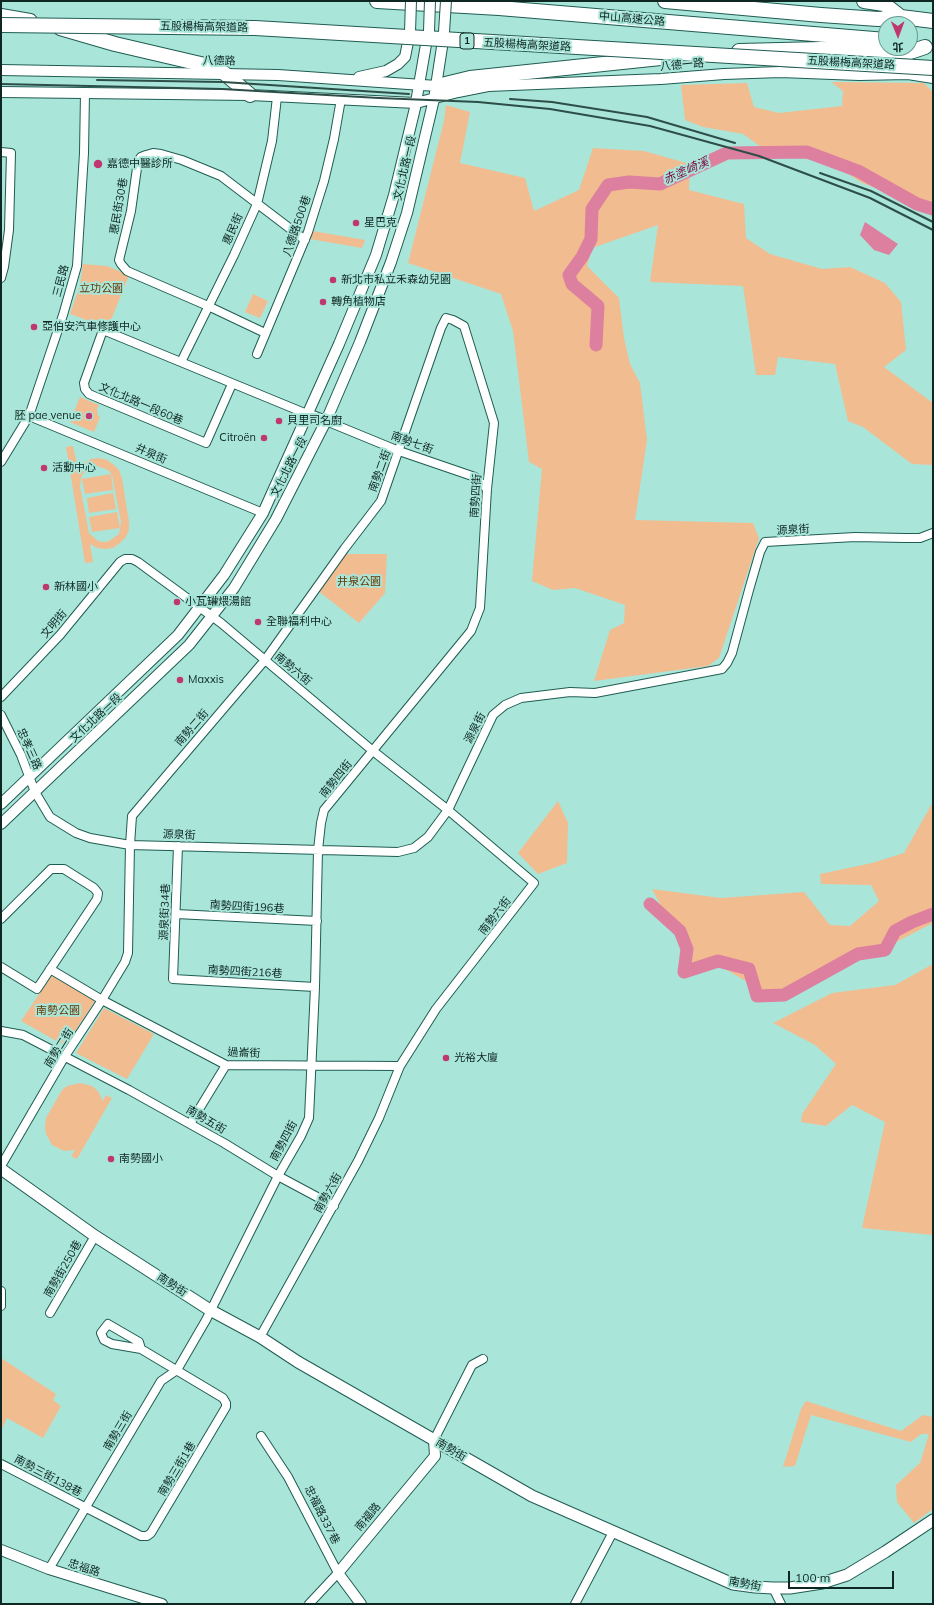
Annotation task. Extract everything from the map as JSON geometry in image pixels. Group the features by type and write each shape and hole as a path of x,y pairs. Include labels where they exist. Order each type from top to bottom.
{"highway":[{"name":"中山高速公路","path":"377,1 499,8 878,39"},
{"name":"中山高速公路","path":"665,1 878,19"},
{"path":"864,1 884,4 899,16"},
{"path":"1,16 74,31 128,47 173,56 205,65 224,74 250,95"},
{"name":"中山高速公路","path":"918,20 933,21"},
{"name":"五股楊梅高架道路","path":"1,25 254,28 933,68"},
{"path":"918,44 929,47"},
{"path":"435,92 470,78 707,53 821,49 910,52 929,47"}],"main road":[{"name":"南勢街","path":"1,1169 95,1236 210,1310 532,1496 733,1584 755,1588 790,1588 822,1583 847,1575 933,1520"}],"street":[{"path":"346,80 386,71 398,64 405,57 410,32 411,1"},
{"name":"文化北路一段","path":"1,804 173,641 224,575 263,513 339,344 376,255 394,195 416,103 429,32 430,1"},
{"name":"文化北路一段","path":"1,824 189,645 234,588 276,519 326,421 392,262 407,213 435,92 444,32 446,1"},
{"name":"八德路","path":"1,70 278,75 420,84 435,92"},
{"name":"八德一路","path":"416,103 435,92 458,92 488,86 661,79 724,74 780,72 859,75 919,75 933,78"},
{"path":"1,92 250,95 416,103"},
{"name":"三民路","path":"1,462 30,416 63,315 77,266 84,153 85,93"},
{"name":"惠民街","path":"181,362 234,255 256,204 272,141 277,97"},
{"name":"八德路500巷","path":"257,354 305,240 324,181 341,100"},
{"path":"1,152 11,152 9,230 1,278"},
{"name":"惠民街30巷","path":"265,333 208,306 127,271 120,264 119,260 131,211 138,161 141,157 153,153 182,160 221,176 305,240"},
{"name":"南勢二街","path":"1,1166 65,1056 102,1000 125,962 128,954 132,816 265,660 345,548 381,501 441,328 446,318"},
{"name":"南勢四街","path":"210,1310 309,1118 315,987 318,850 324,810 471,631 480,608 487,489 494,423 464,326 446,318"},
{"name":"文化北路一段60巷","path":"232,384 206,443 89,394 85,389 85,378 103,330 307,414"},
{"path":"307,414 326,421"},
{"name":"井泉街","path":"30,416 263,513"},
{"name":"南勢七街","path":"326,421 399,451 475,477 487,489"},
{"name":"源泉街","path":"35,792 50,817 62,825 90,838 130,845 398,852 414,848 428,837 448,810 493,715 505,705 521,698 570,692 595,693 722,669 732,654 760,552 765,542 855,537 920,538 933,533"},
{"name":"文明街","path":"1,697 60,635 120,562 125,559 132,559 138,562 200,607"},
{"name":"南勢六街","path":"200,607 373,751 448,810 534,883 436,1009 400,1066 367,1143 334,1206 260,1338"},
{"name":"忠孝三路","path":"1,715 21,755 35,792"},
{"name":"源泉街34巷","path":"173,979 178,846"},
{"path":"1,919 51,869 64,869 94,888 98,893 97,900 37,989 1,967"},
{"name":"南勢四街196巷","path":"176,914 317,921"},
{"name":"過崙街","path":"50,969 102,1000 226,1065 400,1066"},
{"name":"南勢四街216巷","path":"173,979 315,987"},
{"name":"南勢五街","path":"1,1031 23,1035 65,1056 190,1124 278,1176 334,1206"},
{"path":"190,1124 226,1065"},
{"name":"南勢街250巷","path":"50,1314 95,1236"},
{"path":"1,1291 1,1306"},
{"name":"南勢三街","path":"48,1569 162,1381 177,1370 206,1320 210,1310"},
{"path":"108,1324 139,1342 142,1349 112,1344 104,1340 101,1334 108,1324"},
{"name":"南勢三街1巷","path":"85,1508 141,1536 147,1536 151,1533 226,1407 226,1403 223,1398 142,1349"},
{"path":"434,1440 472,1366 483,1359"},
{"name":"忠福路337巷","path":"261,1436 288,1477 338,1573 361,1604"},
{"name":"南福路","path":"309,1604 338,1573 435,1456 434,1440"},
{"name":"南勢三街138巷","path":"1,1464 85,1508"},
{"path":"575,1604 613,1532"},
{"name":"忠福路","path":"1,1550 48,1569 162,1604"},
{"path":"773,1588 781,1604"}],"green space":[{"path":"831,82 924,83 933,92 933,208 862,183 811,149 771,154 743,134 703,127 685,120 681,85 747,83 754,107 779,113 842,106 843,91"},
{"path":"446,105 470,112 460,163 525,178 534,211 579,190 593,148 644,151 690,164 689,190 744,204 746,238 770,254 822,269 850,267 885,283 901,302 906,350 884,367 933,403 933,465 912,464 863,427 848,421 835,364 778,357 775,375 756,375 743,286 650,282 658,225 592,248 587,266 619,298 624,338 630,364 640,383 647,440 635,520 753,523 759,538 719,658 708,666 594,681 610,630 624,623 625,605 575,588 553,590 532,581 542,469 529,462 513,331 501,294 408,263 444,121"},
{"path":"313,231 365,240 362,248 310,239"},
{"name":"立功公園","path":"83,264 107,266 129,275 108,328 70,314 80,285"},
{"path":"253,294 268,301 260,318 245,312"},
{"path":"80,397 99,405 97,409 98,416 100,417 94,432 70,422"},
{"path":"73,446 78,469 83,463 91,459 99,458 107,460 114,465 119,470 122,478 129,530 126,537 113,548 97,548 90,544 93,562 85,563 66,447","holes":["97,466 108,470 112,475 121,522 119,534 109,541 103,542 98,541 89,533 80,486 82,475 86,470"]},
{"path":"111,474 113,490 85,494 82,479"},
{"path":"113,493 116,509 89,513 87,498"},
{"path":"117,512 120,528 92,532 89,517"},
{"name":"井泉公園","path":"346,554 387,554 385,593 359,623 317,590"},
{"path":"558,801 568,823 567,863 538,874 518,853"},
{"path":"933,802 933,923 873,954 796,990 761,990 720,966 697,969 684,949 652,889 721,898 804,892 830,925 850,926 879,901 871,885 821,884 820,874 872,863 904,853"},
{"path":"933,964 933,1235 862,1228 885,1122 852,1105 826,1126 801,1122 802,1114 836,1064 815,1045 773,1023 832,993 895,985"},
{"name":"南勢公園","path":"52,975 95,1001 65,1046 21,1021"},
{"path":"104,1008 154,1034 127,1079 76,1053"},
{"path":"80,1083 92,1086 98,1091 103,1101 106,1095 112,1098 77,1159 71,1156 75,1150 64,1151 52,1145 46,1134 45,1127 46,1118 62,1090 67,1086"},
{"path":"1,1358 56,1394 53,1400 61,1406 43,1438 7,1418 1,1431"},
{"path":"806,1401 901,1431 923,1415 933,1417 933,1509 914,1523 897,1502 896,1485 920,1463 929,1434 921,1434 911,1442 811,1415 795,1466 783,1467 801,1409"}],"shaded area":[{"path":"865,222 898,244 889,255 874,250 860,235"}],"waterway":[{"name":"赤塗崎溪","path":"596,345 598,306 572,284 569,275 582,257 591,239 592,209 608,185 629,182 660,184 727,153 807,152 858,171 917,204 933,209"},
{"path":"650,904 680,931 687,949 684,972 718,961 749,969 757,996 784,995 858,954 885,950 895,931 912,922 933,914"}],"railway":[{"path":"97,80 223,82 409,94"},
{"path":"1,84 222,89 478,102 550,109 650,126 759,156 870,198 933,230"},
{"path":"510,99 552,102 647,117 735,143"},
{"path":"820,173 871,191 933,222"}],"place":[{"name":"嘉德中醫診所","path":"98,164"},
{"name":"星巴克","path":"356,223"},
{"name":"新北市私立禾森幼兒園","path":"333,280"},
{"name":"轉角植物店","path":"323,302"},
{"name":"亞伯安汽車修護中心","path":"34,327"},
{"name":"胚 pae venue","path":"89,416"},
{"name":"貝里司名廚","path":"279,421"},
{"name":"Citroën","path":"264,438"},
{"name":"活動中心","path":"44,468"},
{"name":"新林國小","path":"46,587"},
{"name":"小瓦罐煨湯館","path":"177,602"},
{"name":"全聯福利中心","path":"258,622"},
{"name":"Maxxis","path":"180,680"},
{"name":"光裕大廈","path":"446,1058"},
{"name":"南勢國小","path":"111,1159"}]}
